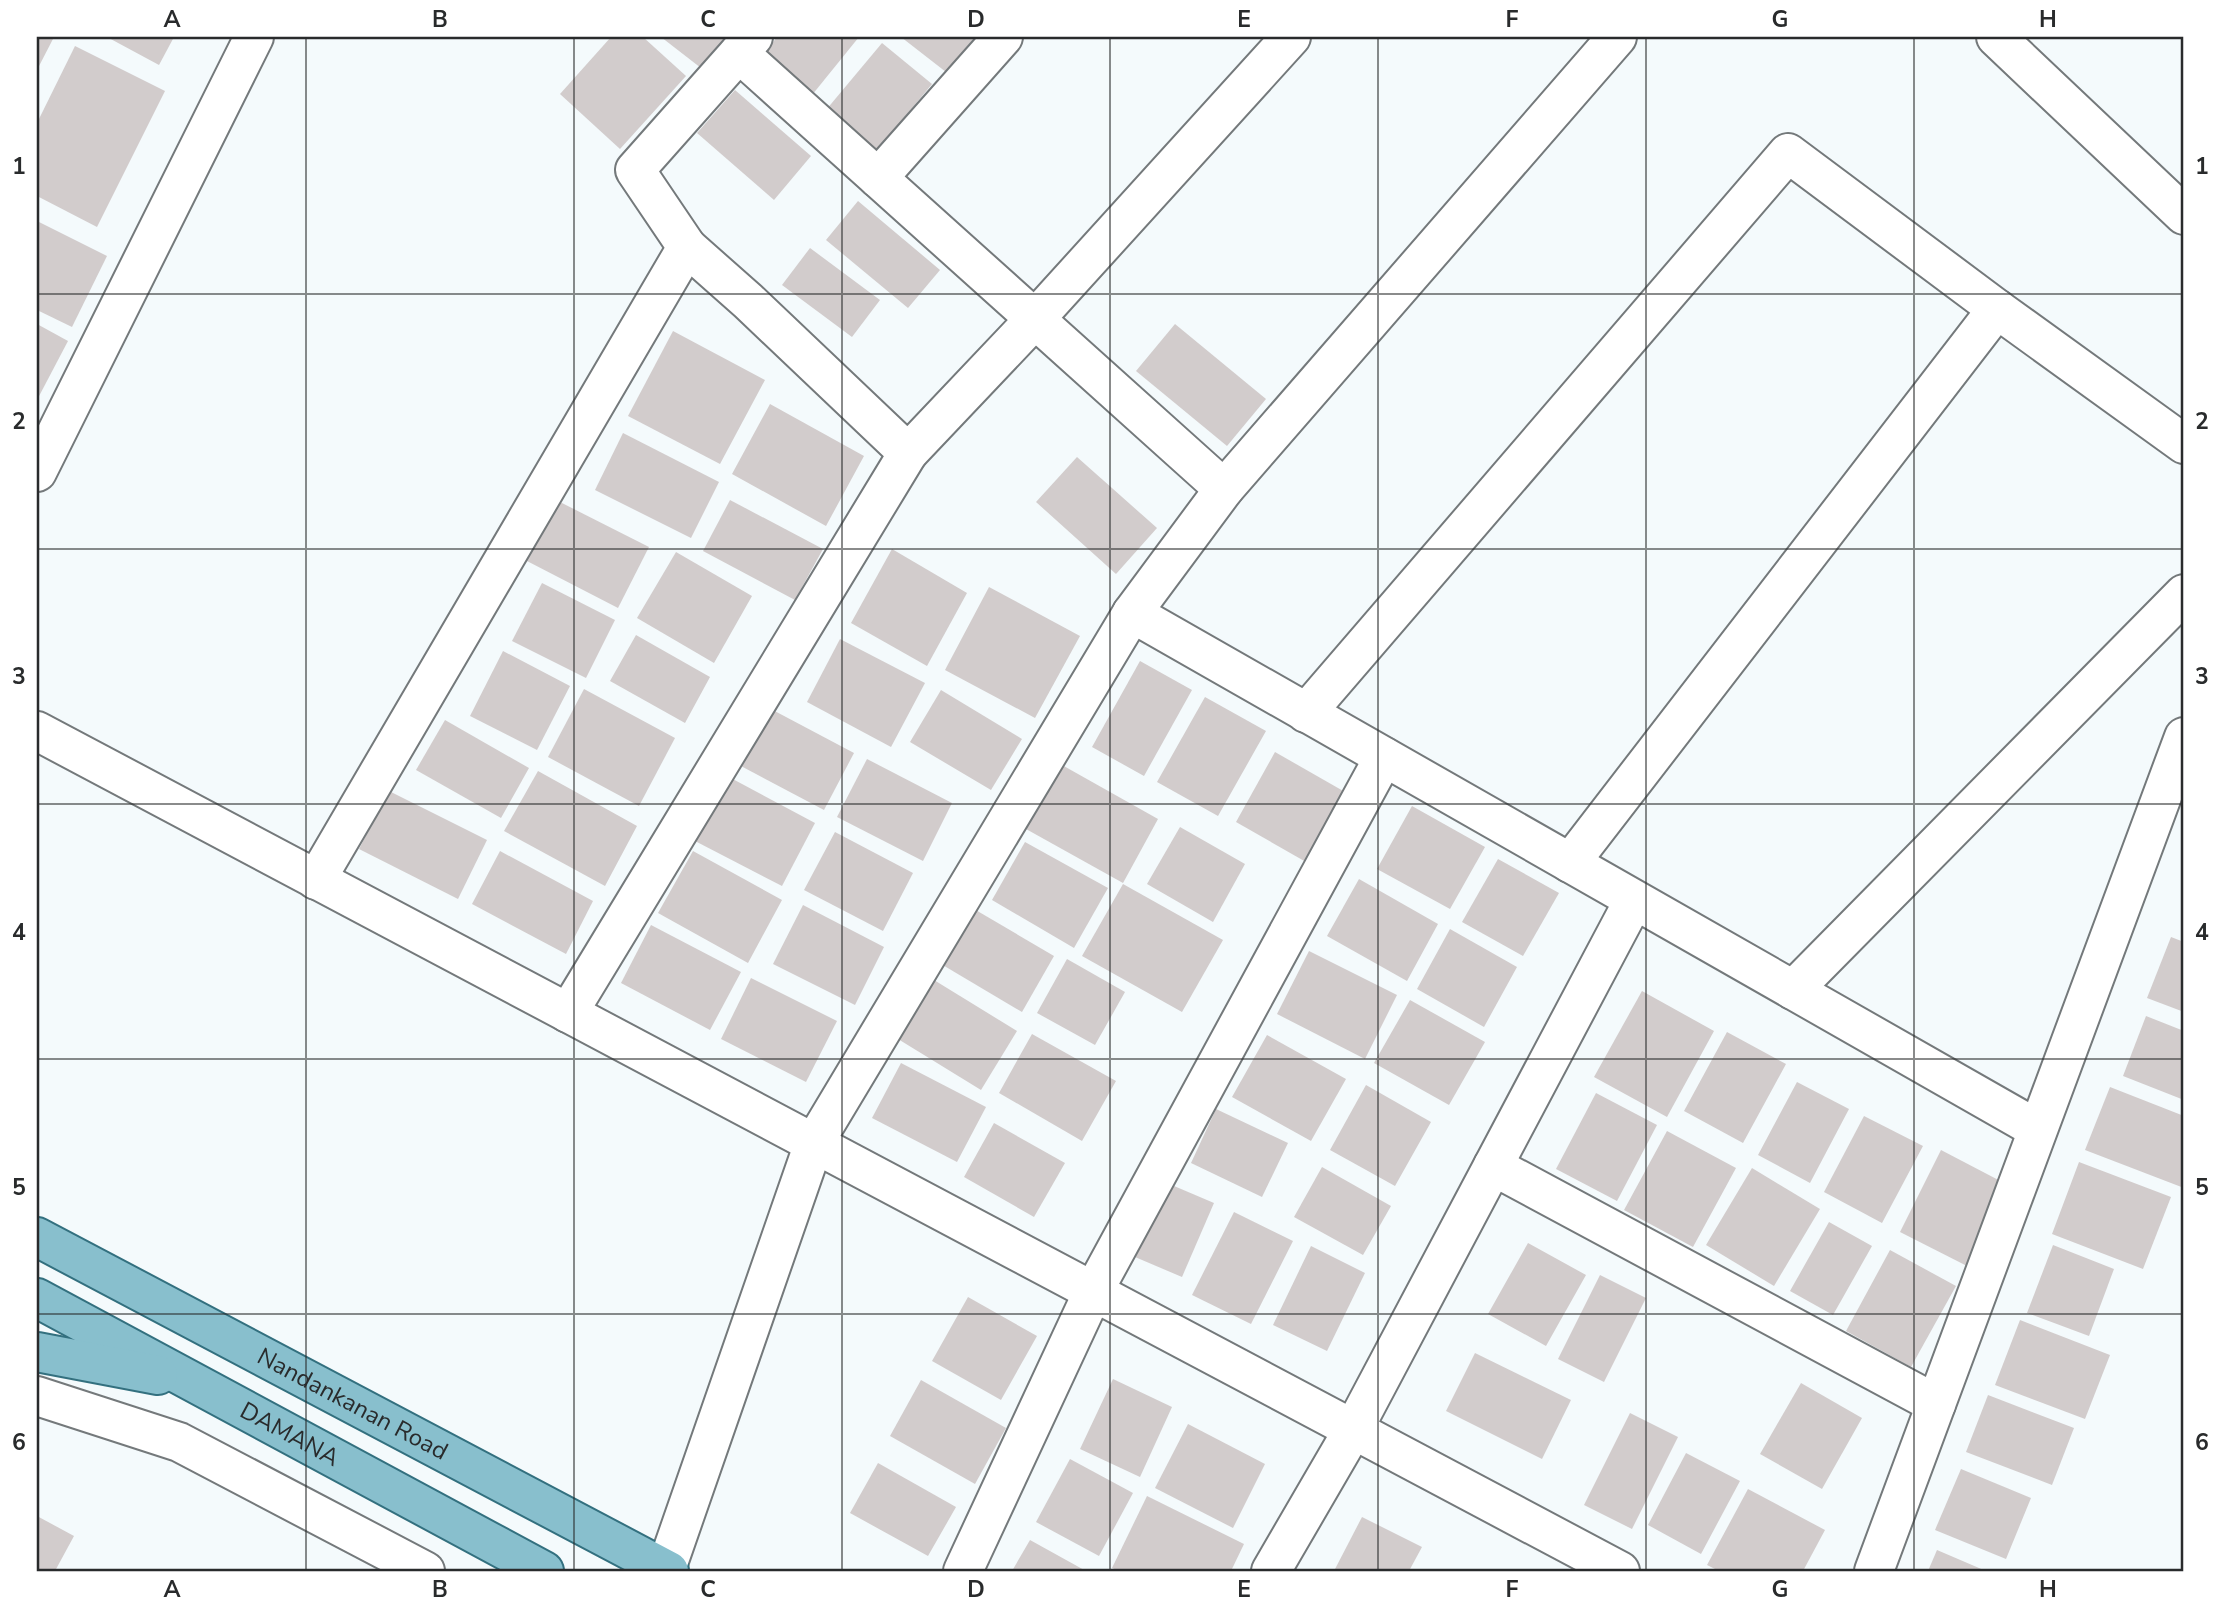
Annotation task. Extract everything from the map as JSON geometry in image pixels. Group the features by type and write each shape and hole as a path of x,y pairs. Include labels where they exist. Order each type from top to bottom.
{"main road":[{"name":"Nandankanan Road","path":"37,1237 667,1570"},
{"name":"DAMANA","path":"37,1298 544,1571"},
{"path":"37,1352 194,1382"}],"street":[{"path":"37,472 254,37"},
{"path":"878,178 1003,37"},
{"path":"568,1013 908,453 1035,319 1291,37"},
{"path":"667,1570 814,1143 1132,613 1224,489 1617,37"},
{"path":"1996,37 2184,215"},
{"path":"908,453 687,247 635,170 746,45 878,178 1224,489"},
{"path":"1306,713 1788,153 2184,444"},
{"path":"316,880 687,247"},
{"path":"1570,863 1997,309"},
{"path":"1793,990 2184,594"},
{"path":"1132,613 2037,1129"},
{"path":"37,731 1353,1430 1599,1566"},
{"path":"1874,1571 2184,737"},
{"path":"963,1571 1093,1292 1384,757"},
{"path":"1270,1571 1353,1430 1634,900"},
{"path":"1493,1166 1936,1404"},
{"path":"37,1395 179,1442 425,1571"}],"building":[{"path":"37,37 54,37 37,70"},
{"path":"107,37 174,37 159,65"},
{"path":"611,37 643,37 686,76 620,149 560,94"},
{"path":"661,37 725,37 701,68"},
{"path":"777,37 859,37 812,95 763,55"},
{"path":"901,37 975,37 946,72"},
{"path":"882,43 932,84 876,152 826,110"},
{"path":"75,46 165,91 97,227 37,196 37,123"},
{"path":"735,90 811,156 774,200 697,133"},
{"path":"858,201 940,270 908,308 826,240"},
{"path":"37,221 107,256 72,327 37,310"},
{"path":"810,248 880,300 852,337 782,285"},
{"path":"37,324 68,341 37,400"},
{"path":"1175,324 1266,399 1227,446 1136,371"},
{"path":"673,331 765,380 720,464 628,416"},
{"path":"770,404 864,456 826,526 732,474"},
{"path":"623,433 719,482 691,538 595,490"},
{"path":"1077,457 1157,528 1116,574 1036,502"},
{"path":"556,500 649,547 618,608 525,560"},
{"path":"730,500 823,549 795,600 703,551"},
{"path":"892,549 967,593 927,666 851,623"},
{"path":"676,552 752,596 714,663 637,618"},
{"path":"542,583 615,620 586,678 512,641"},
{"path":"989,587 1080,636 1035,718 945,670"},
{"path":"636,635 710,677 685,723 610,681"},
{"path":"840,639 925,683 891,747 807,702"},
{"path":"503,651 570,686 537,750 470,716"},
{"path":"1140,661 1192,690 1144,776 1092,747"},
{"path":"584,689 675,738 639,806 548,757"},
{"path":"941,690 1022,739 991,790 910,742"},
{"path":"1205,697 1266,731 1218,816 1157,782"},
{"path":"769,708 854,753 824,810 739,765"},
{"path":"445,720 529,768 501,818 416,770"},
{"path":"1275,752 1345,792 1306,862 1236,822"},
{"path":"867,759 952,803 923,861 837,817"},
{"path":"1062,765 1158,819 1123,883 1026,829"},
{"path":"538,771 637,826 605,886 504,831"},
{"path":"729,777 815,823 782,886 695,841"},
{"path":"389,791 487,840 458,899 359,849"},
{"path":"1412,806 1485,847 1450,909 1377,869"},
{"path":"1180,827 1245,864 1213,922 1147,884"},
{"path":"835,832 913,873 883,931 804,890"},
{"path":"1025,842 1108,888 1074,948 992,900"},
{"path":"500,851 593,901 566,954 472,904"},
{"path":"693,851 782,900 748,963 658,913"},
{"path":"1498,859 1559,893 1523,956 1462,922"},
{"path":"1359,879 1438,924 1407,981 1327,936"},
{"path":"1123,884 1223,940 1182,1012 1082,956"},
{"path":"803,905 884,947 855,1005 773,964"},
{"path":"974,909 1054,956 1022,1012 941,964"},
{"path":"651,925 741,972 710,1030 621,983"},
{"path":"1450,929 1517,967 1484,1027 1417,989"},
{"path":"2171,937 2184,942 2184,1012 2147,998"},
{"path":"1309,951 1397,995 1365,1059 1277,1014"},
{"path":"1067,959 1125,992 1095,1045 1037,1013"},
{"path":"751,978 837,1021 806,1082 721,1039"},
{"path":"934,980 1017,1031 981,1090 898,1039"},
{"path":"1642,991 1714,1031 1667,1117 1594,1077"},
{"path":"1410,1000 1485,1042 1449,1105 1374,1063"},
{"path":"2146,1016 2184,1031 2184,1100 2123,1076"},
{"path":"1727,1032 1786,1064 1743,1143 1684,1111"},
{"path":"1032,1034 1116,1081 1082,1141 999,1093"},
{"path":"1267,1035 1346,1079 1311,1141 1232,1097"},
{"path":"901,1063 986,1107 957,1162 872,1118"},
{"path":"1797,1082 1849,1109 1810,1183 1758,1155"},
{"path":"1366,1085 1431,1122 1395,1186 1330,1150"},
{"path":"2110,1087 2184,1116 2184,1188 2085,1150"},
{"path":"1596,1093 1657,1125 1617,1201 1556,1169"},
{"path":"1216,1109 1288,1143 1262,1197 1191,1163"},
{"path":"1864,1116 1923,1146 1882,1223 1824,1192"},
{"path":"994,1123 1065,1163 1034,1217 964,1177"},
{"path":"1667,1131 1736,1168 1693,1247 1624,1210"},
{"path":"1941,1150 2008,1185 1967,1266 1900,1232"},
{"path":"2079,1162 2171,1197 2143,1269 2052,1234"},
{"path":"1322,1167 1391,1206 1363,1255 1294,1217"},
{"path":"1752,1168 1820,1209 1774,1286 1706,1245"},
{"path":"1167,1183 1214,1203 1182,1277 1135,1257"},
{"path":"1234,1212 1293,1241 1251,1324 1192,1295"},
{"path":"1829,1222 1872,1246 1833,1315 1790,1291"},
{"path":"1528,1243 1586,1275 1546,1346 1488,1314"},
{"path":"2053,1245 2114,1269 2089,1336 2027,1313"},
{"path":"1311,1246 1365,1273 1327,1351 1273,1325"},
{"path":"1890,1250 1956,1286 1911,1367 1846,1331"},
{"path":"1600,1275 1646,1298 1604,1382 1558,1359"},
{"path":"968,1297 1037,1336 1001,1400 932,1361"},
{"path":"2020,1320 2110,1355 2085,1419 1995,1385"},
{"path":"1475,1353 1571,1400 1542,1459 1446,1411"},
{"path":"1113,1379 1172,1407 1140,1477 1080,1449"},
{"path":"921,1380 1006,1428 975,1484 890,1436"},
{"path":"1801,1383 1862,1418 1822,1489 1760,1454"},
{"path":"1988,1395 2074,1428 2052,1485 1966,1452"},
{"path":"1630,1413 1678,1437 1632,1529 1584,1505"},
{"path":"1188,1424 1265,1464 1233,1528 1155,1488"},
{"path":"1686,1453 1740,1481 1701,1554 1648,1525"},
{"path":"1070,1459 1133,1493 1099,1556 1036,1522"},
{"path":"878,1463 956,1507 928,1556 850,1513"},
{"path":"1961,1469 2031,1498 2006,1559 1935,1530"},
{"path":"1748,1489 1825,1530 1803,1571 1719,1571 1707,1565"},
{"path":"1147,1496 1244,1544 1231,1571 1119,1571 1112,1568"},
{"path":"37,1516 74,1536 55,1571 37,1571"},
{"path":"1362,1517 1422,1547 1409,1571 1334,1571"},
{"path":"1030,1540 1086,1571 1012,1571"},
{"path":"1937,1550 1986,1571 1928,1571"}]}
